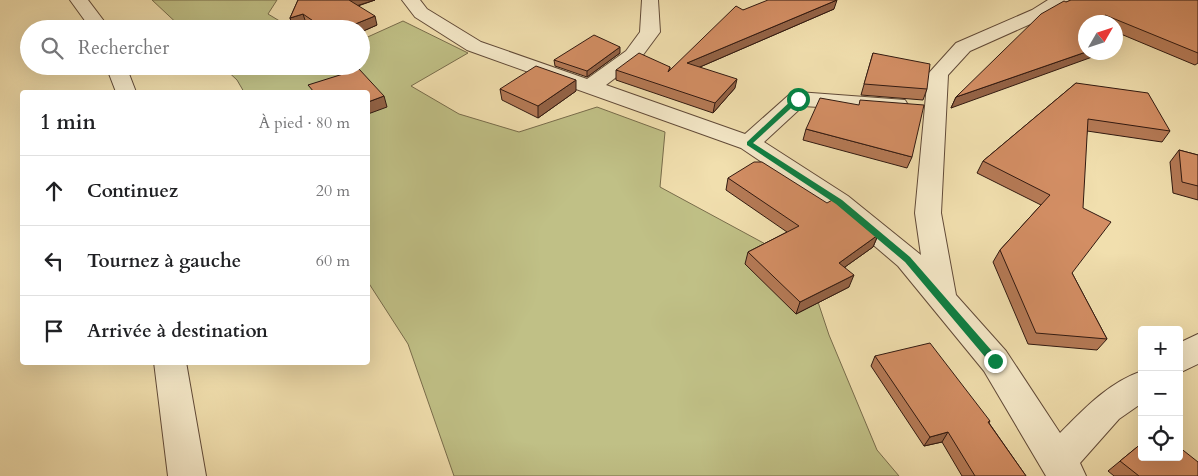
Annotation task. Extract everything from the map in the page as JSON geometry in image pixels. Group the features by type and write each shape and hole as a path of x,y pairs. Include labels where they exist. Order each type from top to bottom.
{"street":[{"path":"79,0 94,20"},
{"path":"411,0 421,13 474,46 749,144 839,202 908,260 995,361 1062,469 1107,408 1138,388"},
{"path":"942,300 928,214 938,74 963,47 1038,14 1060,0"},
{"path":"590,87 632,55 650,32 650,2"},
{"path":"119,75 125,90"},
{"path":"749,144 798,99 936,109"},
{"path":"1183,357 1198,347"},
{"path":"170,365 186,476"}],"green space":[{"path":"152,0 277,0 268,14 278,20 173,20"},
{"path":"403,21 468,53 411,86 459,114 519,132 597,107 665,132 660,187 806,266 829,335 877,450 899,476 454,476 408,344 370,285 370,90 243,90 232,75 370,75 370,36"}],"building":[{"path":"298,0 349,0 375,16 365,20 312,20 303,14 290,18"},
{"path":"768,0 837,0 687,63 737,79 715,103 616,70 639,53 670,67 668,72 736,6 743,10"},
{"path":"1071,0 1198,0 1198,53 1123,22 1123,15 1078,15 1078,55 956,97 1041,14 1064,1"},
{"path":"594,35 620,47 587,71 554,60"},
{"path":"873,53 930,64 927,89 864,84"},
{"path":"536,66 576,80 538,106 500,89"},
{"path":"340,75 365,75 384,96 370,101 370,90 312,90 308,85"},
{"path":"1076,83 1148,93 1170,131 1088,119 1083,208 1111,222 1072,273 1107,339 1036,333 1000,250 1050,195 983,161"},
{"path":"820,98 859,105 860,100 924,105 912,157 806,129"},
{"path":"1179,150 1198,155 1198,186 1182,182"},
{"path":"754,162 762,162 827,203 834,199 878,235 839,263 854,275 800,302 748,252 799,226 728,178"},
{"path":"930,343 990,421 988,422 1026,476 975,476 948,432 930,437 875,356"},
{"path":"1138,446 1138,461 1183,461 1183,450 1198,462 1198,476 1139,476 1120,461"}],"route":[{"path":"798,99 749,144 839,202 908,260 995,361"}]}
